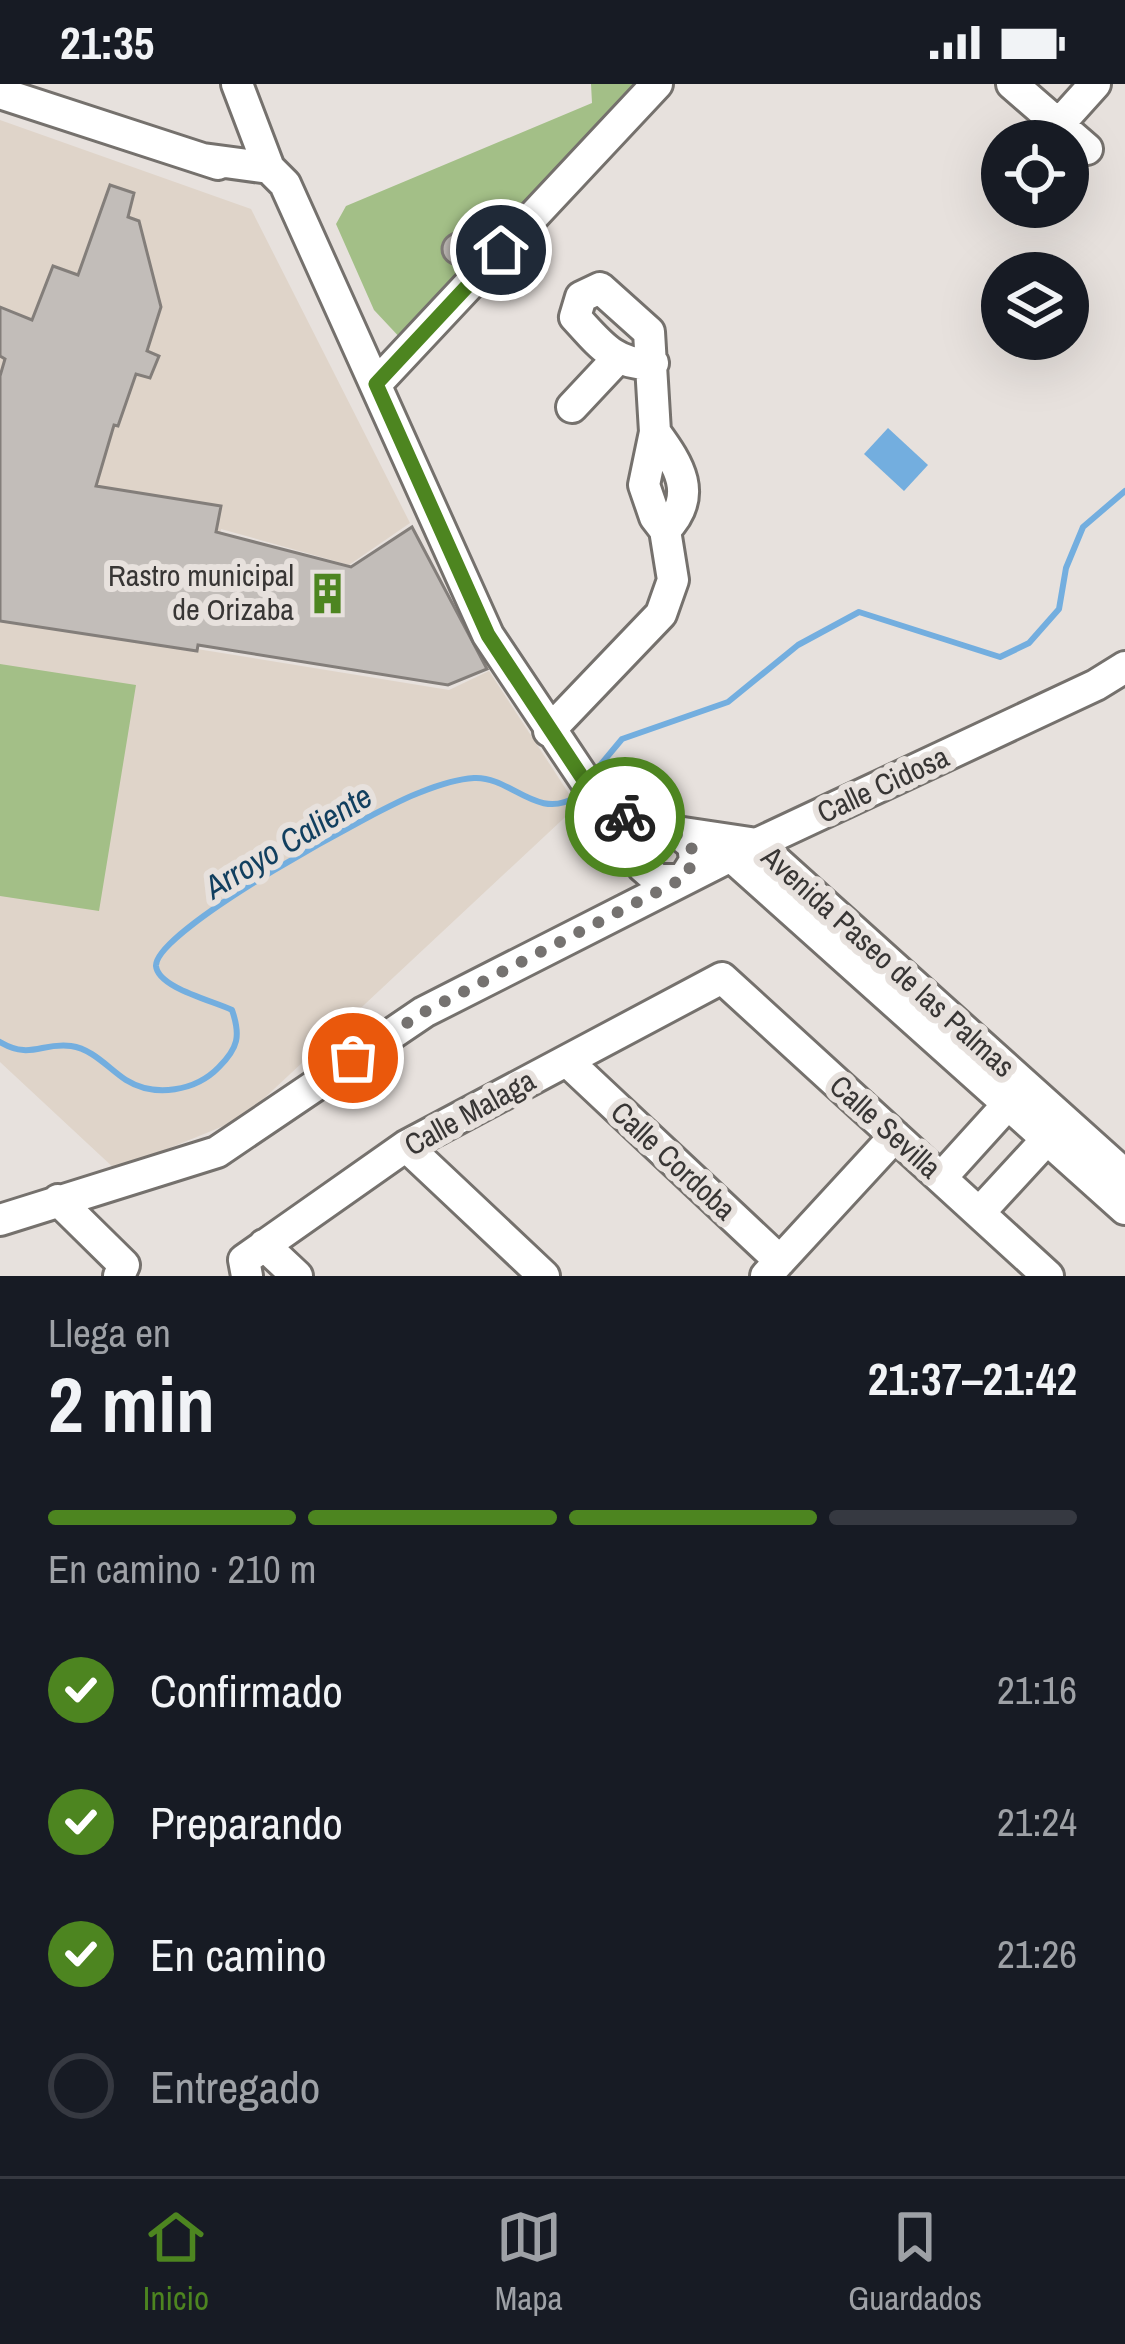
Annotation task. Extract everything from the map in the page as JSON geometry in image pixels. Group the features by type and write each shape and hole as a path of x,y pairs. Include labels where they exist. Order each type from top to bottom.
{"street":[{"path":"236,84 269,168 293,200 463,584 498,652 643,867 658,880 683,880 695,855 693,845 674,832 659,832 645,841 643,867"},
{"path":"376,384 657,84"},
{"path":"1012,84 1054,120"},
{"path":"1063,120 1095,84"},
{"path":"0,93 268,182 293,200"},
{"path":"203,159 269,168"},
{"path":"549,731 670,600 673,580 665,530 648,503 644,484 655,432 653,363 649,332 619,305 591,334 616,359 631,365 653,363"},
{"path":"572,407 616,359"},
{"name":"Calle Cidosa","path":"0,1220 217,1152 424,1012 744,850 1096,686 1125,667"},
{"name":"Avenida Paseo de las Palmas","path":"603,809 744,850 1056,1130 1125,1209"},
{"name":"Calle Malaga","path":"247,1276 244,1260 406,1146 722,978"},
{"name":"Calle Sevilla","path":"722,978 979,1213 1032,1271"},
{"name":"Calle Cordoba","path":"567,1060 773,1269"},
{"path":"940,1178 1017,1095"},
{"path":"979,1213 1056,1130"},
{"name":"Avenida Paseo de las Palmas","path":"1056,1130 1125,1174"},
{"path":"773,1269 895,1136"},
{"path":"406,1146 544,1276"},
{"path":"58,1201 124,1265 118,1276"},
{"path":"264,1245 297,1276"}],"shaded area":[{"path":"0,120 251,209 410,523 349,565 221,529 197,649 449,690 489,671 577,806 243,1118 116,1170 0,1062"}],"green space":[{"path":"591,84 639,84 404,342 374,310 336,224 346,206 592,103"},
{"path":"0,664 136,685 99,911 0,896"}],"water":[{"path":"888,428 928,465 904,491 864,454"}],"building":[{"path":"110,185 134,193 128,217 139,221 161,307 147,351 159,356 150,378 136,374 96,486 221,506 216,532 351,567 412,527 487,669 448,685 198,645 197,651 0,621 0,376 5,359 0,356 0,307 32,320 53,266 78,275"},
{"path":"458,233 469,238 474,249 469,260 458,265 447,260 442,249 447,238"}],"waterway":[{"name":"Arroyo Caliente","path":"597,769 622,739 728,702 798,645 859,612 1000,657 1029,643 1059,609 1066,568 1083,527 1125,491"},
{"name":"Arroyo Caliente","path":"0,1042 20,1050 61,1045 79,1048 126,1080 150,1089 199,1082 225,1060 237,1034 232,1010 176,987 159,974 156,966 165,949 191,926 319,844 433,787 474,778 548,804 576,797"}],"way so far":[{"path":"353,1058 424,1012 686,877 695,855 686,838 625,817"}],"place":[{"name":"Rastro municipal de Orizaba","path":"328,593"}],"route":[{"path":"501,250 376,384 488,635 603,809 625,817"}]}
